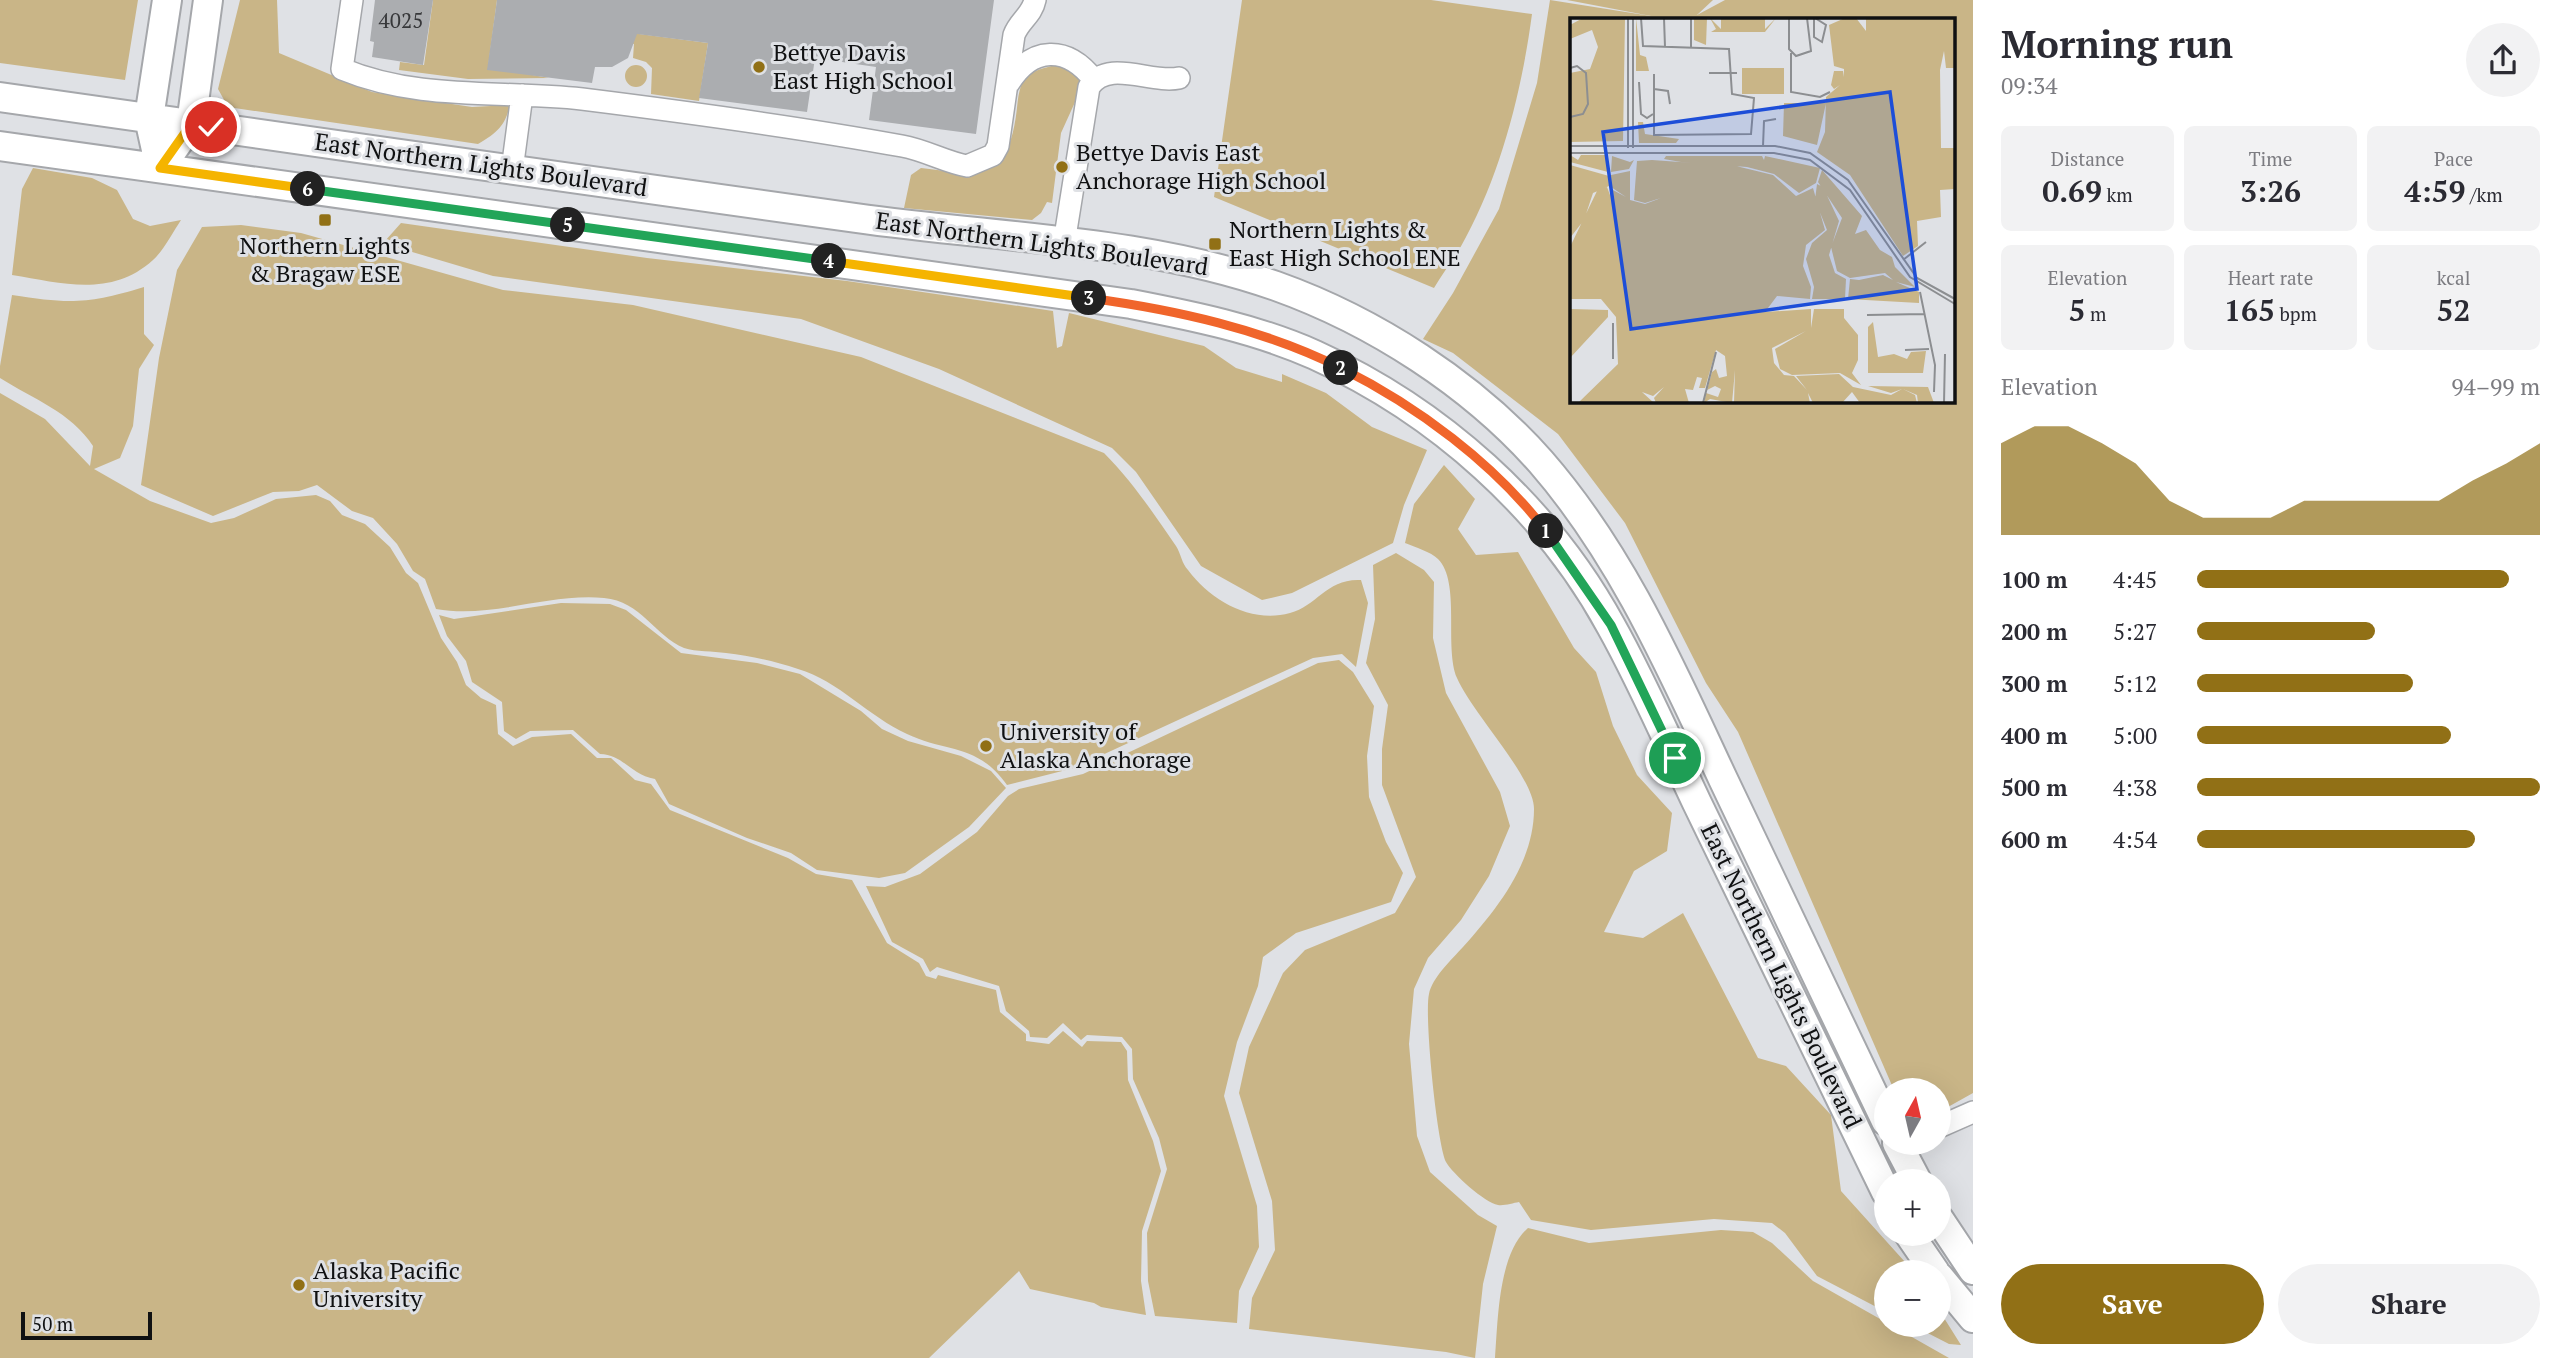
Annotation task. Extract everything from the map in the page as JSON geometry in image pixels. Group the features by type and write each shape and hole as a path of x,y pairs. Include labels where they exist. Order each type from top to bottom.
{"main road":[{"path":"160,168 149,118 166,0"},
{"path":"160,168 191,124 208,0"},
{"name":"East Northern Lights Boulevard","path":"0,96 900,225 1064,243 1215,268 1275,286 1328,307 1425,363 1466,393 1536,457 1574,503 1634,594 1874,1096"},
{"name":"East Northern Lights Boulevard","path":"0,146 1131,304 1258,334 1314,355 1370,383 1464,449 1502,483 1548,533 1611,625 1875,1169"},
{"path":"1951,1237 1973,1270"},
{"path":"1951,1291 1973,1318"}],"lane":[{"path":"352,0 342,69 375,82 456,95 582,99 904,146 967,166 993,155 998,146 1014,35 1018,24 1033,10 1035,0"},
{"path":"1008,85 1018,68 1038,56 1072,60 1085,68 1094,80"},
{"path":"1064,243 1089,87 1102,74 1115,73 1170,80 1179,78"},
{"path":"512,170 522,95"},
{"path":"1951,1122 1973,1112"}],"shaded area":[{"path":"0,0 138,0 125,80 0,63"},
{"path":"240,0 277,0 279,53 372,92 472,107 510,105 506,118 495,132 478,144 228,107 218,89"},
{"path":"433,0 497,0 488,67 549,78 468,79 399,70 400,62 424,65"},
{"path":"1242,0 1431,0 1532,14 1523,71 1500,157 1466,237 1434,288 1214,197"},
{"path":"1550,0 1651,16 1567,0 1713,0 1697,15 1725,0 1973,0 1973,1093 1951,1105 1951,1078 1889,1078 1738,732 1706,683 1625,523 1558,434 1453,353 1423,339 1453,293 1499,209 1537,83"},
{"path":"624,32 708,43 699,101 651,94 652,68 646,62 633,58 634,44 622,42"},
{"path":"636,65 644,68 647,76 644,84 636,87 628,84 625,76 628,68"},
{"path":"1055,65 1071,69 1082,77 1081,89 1061,133 1052,203 1047,202 1041,213 1032,220 904,208 911,175 921,168 977,171 989,168 999,160 1013,131 1019,92 1024,80 1032,73"},
{"path":"33,168 92,178 117,190 133,219 150,226 181,220 153,260 137,272 120,279 86,285 12,275 22,189"},
{"path":"401,223 647,258 847,281 1053,311 1057,348 1062,346 1069,313 1204,346 1236,368 1282,382 1282,374 1326,393 1372,427 1427,450 1404,505 1393,543 1292,593 1262,600 1201,566 1136,472 1112,448 939,369 801,319 493,276 392,246 385,241"},
{"path":"241,225 301,233 503,290 633,305 861,357 1104,453 1151,510 1176,546 1184,565 1197,581 1233,607 1276,616 1308,605 1339,583 1361,580 1368,603 1356,667 1342,654 1313,658 1074,768 1007,785 996,772 973,755 922,740 893,727 840,690 813,675 753,657 684,648 664,636 638,612 617,601 583,597 478,611 436,609 425,579 413,571 397,544 373,518 352,511 317,485 299,491 273,492 213,516 141,485 159,358 177,270 202,227"},
{"path":"144,287 144,334 154,345 139,369 133,426 120,458 94,469 150,501 211,523 234,518 276,499 316,495 330,501 342,515 365,524 390,547 406,573 418,583 441,638 457,662 466,685 481,698 496,705 498,734 513,746 532,737 571,734 597,758 611,758 635,780 651,784 670,810 788,858 816,874 852,880 887,943 919,963 926,976 936,979 938,975 996,990 1000,1012 1026,1034 1026,1041 1049,1044 1063,1031 1082,1047 1087,1041 1121,1042 1127,1051 1128,1080 1153,1141 1161,1171 1142,1231 1141,1281 1146,1315 1030,1289 1019,1271 929,1358 0,1358 0,393 45,419 90,466 93,446 63,415 0,378 0,366 12,295 79,301 108,297"},
{"path":"1444,465 1475,499 1458,529 1476,555 1518,552 1574,648 1596,672 1613,726 1637,775 1672,813 1667,851 1634,871 1604,932 1643,938 1683,913 1758,1058 1786,1066 1831,1115 1841,1191 1874,1228 1874,1246 1891,1246 1903,1260 1874,1260 1874,1306 1817,1276 1785,1233 1772,1223 1714,1219 1591,1230 1531,1220 1519,1202 1498,1205 1485,1199 1446,1162 1432,1079 1428,1026 1429,994 1438,975 1488,917 1511,884 1528,848 1534,809 1524,780 1457,678 1453,665 1451,599 1445,569 1435,556 1405,543 1414,504"},
{"path":"1396,553 1424,570 1434,582 1433,638 1446,693 1500,792 1510,826 1489,876 1461,920 1428,958 1414,989 1409,1044 1417,1136 1430,1172 1478,1215 1497,1226 1483,1284 1475,1358 1446,1352 1249,1329 1252,1298 1275,1250 1272,1201 1239,1093 1249,1047 1283,973 1305,950 1395,913 1416,877 1382,785 1382,749 1388,705 1366,663 1375,619 1373,565"},
{"path":"561,603 610,604 626,610 681,653 757,663 800,674 861,711 882,729 908,741 961,756 991,771 1006,788 969,827 905,873 879,878 817,870 791,853 747,838 669,804 655,779 640,774 615,758 600,754 573,730 530,731 516,739 504,731 502,702 472,682 466,661 447,636 439,615 454,619"},
{"path":"1339,660 1353,672 1374,706 1367,756 1369,797 1386,842 1403,873 1391,902 1296,933 1263,957 1258,986 1237,1042 1224,1096 1257,1206 1259,1247 1239,1291 1237,1323 1155,1316 1148,1281 1147,1233 1167,1169 1159,1138 1133,1079 1132,1049 1122,1037 1087,1035 1081,1040 1063,1023 1047,1038 1030,1037 1029,1031 1006,1011 999,986 937,967 930,972 923,959 892,942 866,886 885,887 920,874 977,832 1008,796 1019,789 1083,774 1318,663"},
{"path":"1528,1228 1589,1243 1721,1230 1753,1232 1772,1243 1813,1281 1874,1316 1874,1337 1912,1337 1949,1358 1495,1358 1501,1289 1505,1271 1518,1240"},
{"path":"1951,1329 1961,1345 1949,1344 1935,1337 1951,1337"}],"building":[{"path":"375,0 433,0 423,65 372,57 374,42 370,41"},
{"name":"Bettye Davis East High School","path":"497,0 994,0 976,134 869,120 876,67 815,58 807,112 699,98 708,43 637,34 628,58 612,67 595,67 592,83 487,70"}],"place":[{"name":"Bettye Davis East High School","path":"759,67"},
{"name":"Bettye Davis East Anchorage High School","path":"1062,167"},
{"name":"Northern Lights & Bragaw ESE","path":"325,220"},
{"name":"Northern Lights & East High School ENE","path":"1215,244"},
{"name":"University of Alaska Anchorage","path":"986,746"},
{"name":"Alaska Pacific University","path":"299,1285"}],"route":[{"path":"211,127 191,124 160,168 1131,304 1258,334 1314,355 1370,383 1418,414 1464,449 1502,483 1541,524 1575,569 1611,625 1675,758"}]}
